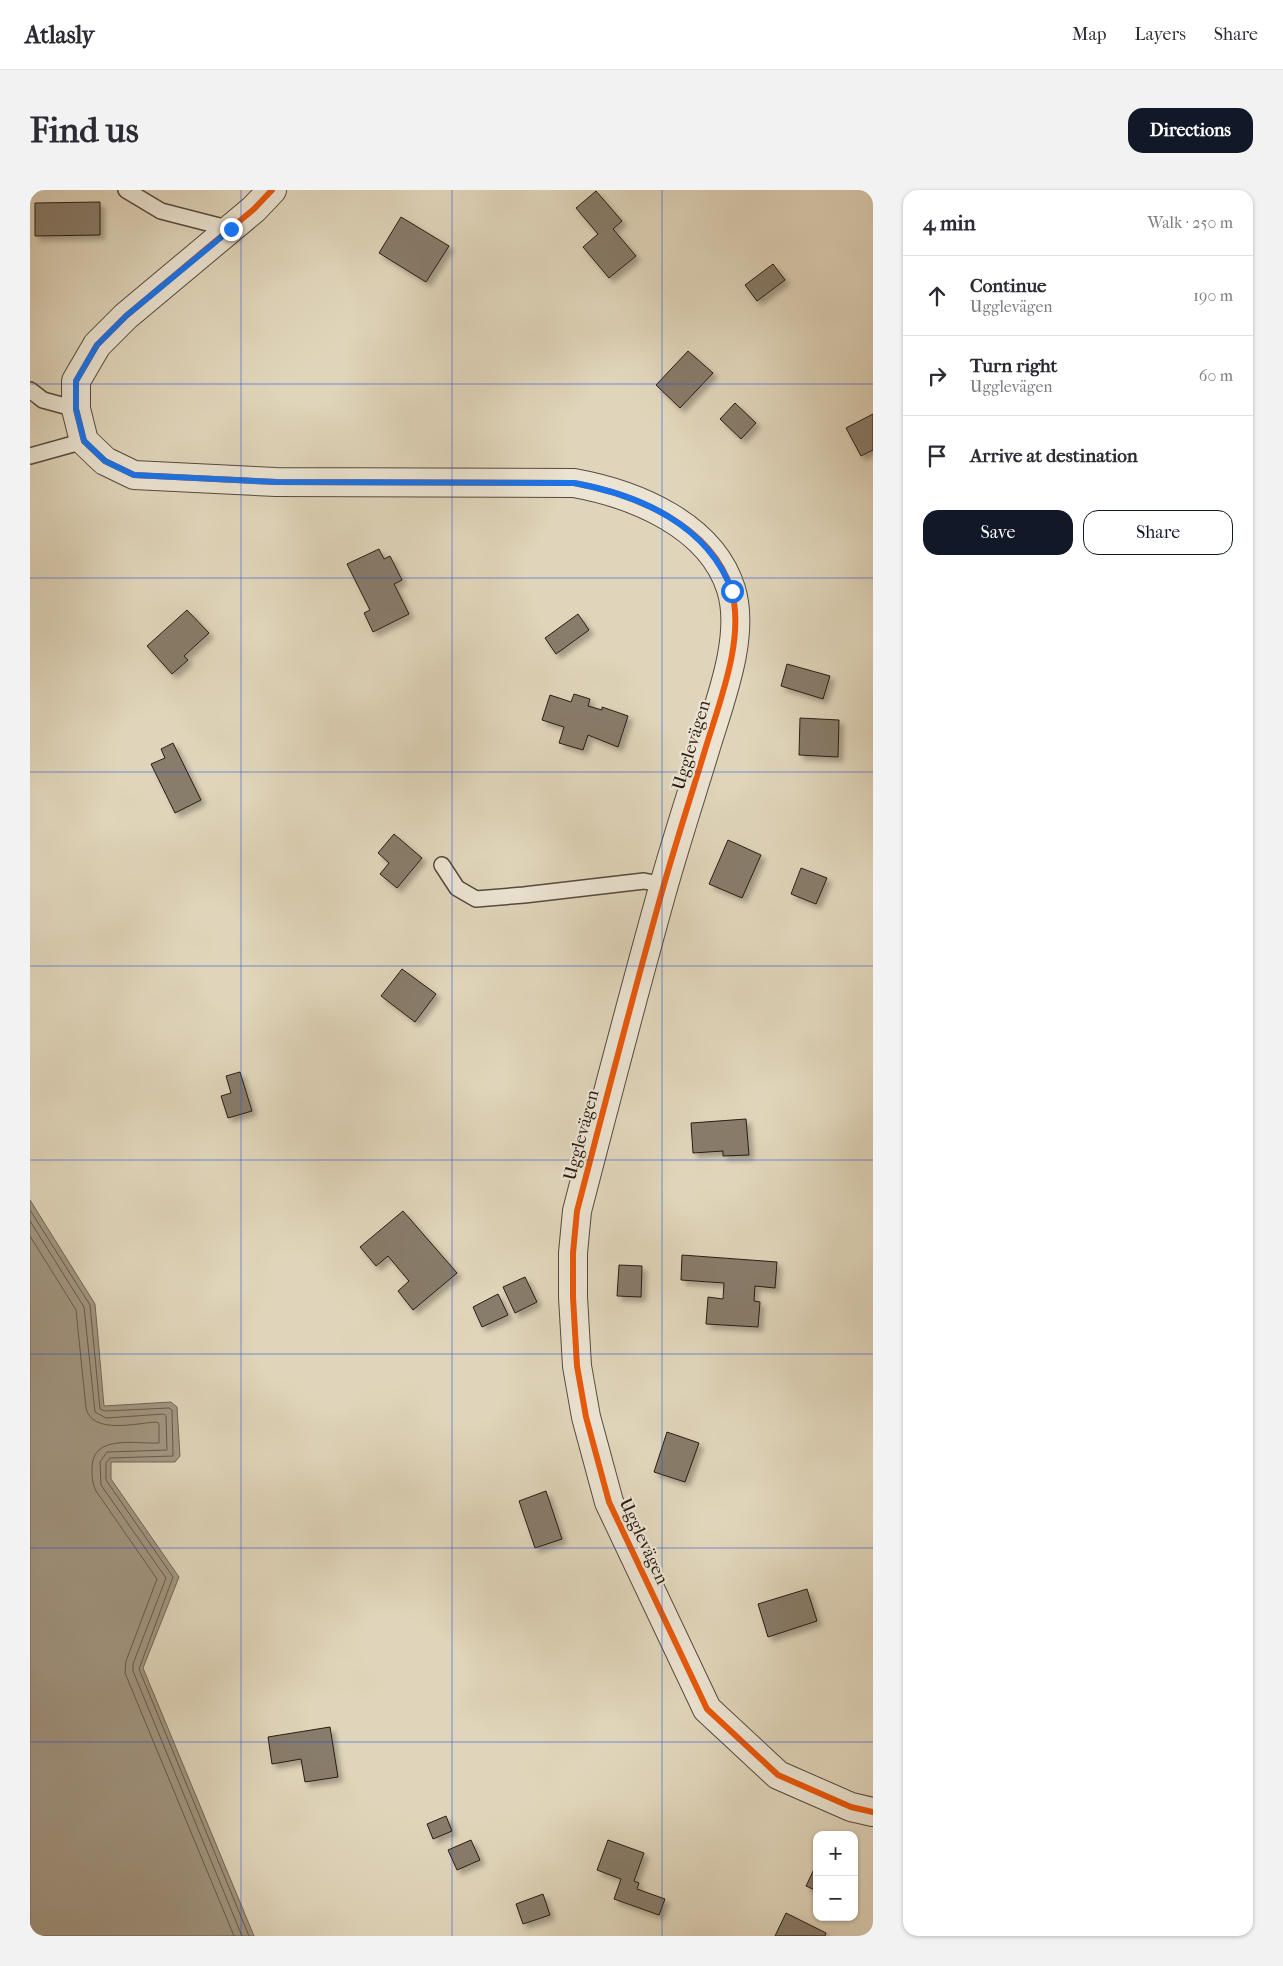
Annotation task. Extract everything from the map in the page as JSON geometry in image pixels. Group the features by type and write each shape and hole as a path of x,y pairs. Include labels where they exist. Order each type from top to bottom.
{"street":[{"path":"84,441 76,409 76,381 97,345 126,316 231,229 272,190"},
{"name":"Ugglevägen","path":"84,441 105,461 134,475 276,482 574,483 616,492 650,507 698,537 725,572 732,591 736,627 732,655 717,712 664,885 577,1211 573,1253 573,1297 577,1366 586,1416 609,1502 707,1709 778,1775 852,1807 873,1812"}],"lane":[{"path":"126,190 161,211 231,229"},
{"path":"30,390 43,400 76,409"},
{"path":"30,456 84,441"},
{"path":"442,865 457,888 476,899 524,896 644,881 664,885"}],"water":[{"path":"30,1200 95,1304 104,1406 171,1402 177,1407 180,1456 175,1462 111,1462 111,1479 179,1577 143,1668 254,1936 30,1936"}],"building":[{"path":"596,191 622,221 613,229 636,256 609,278 583,247 598,234 576,208"},
{"path":"100,202 100,235 35,236 35,203"},
{"path":"401,217 449,246 426,282 379,253"},
{"path":"773,264 785,280 757,301 745,285"},
{"path":"688,351 713,373 680,408 656,385"},
{"path":"735,403 756,423 741,439 720,419"},
{"path":"873,414 873,450 861,456 846,428"},
{"path":"379,549 384,559 390,556 402,580 394,584 409,614 373,632 364,613 370,610 347,564"},
{"path":"187,610 209,633 184,656 188,660 172,674 147,646"},
{"path":"578,614 589,630 556,654 545,638"},
{"path":"787,664 830,676 823,699 781,686"},
{"path":"574,694 590,699 588,706 602,710 602,707 628,716 618,747 588,735 583,750 559,743 564,727 542,720 550,695 571,702"},
{"path":"800,718 839,720 838,757 799,755"},
{"path":"173,743 201,800 175,813 151,764 165,758 161,749"},
{"path":"394,834 422,858 397,888 380,874 389,863 378,853"},
{"path":"728,840 761,855 742,898 709,884"},
{"path":"801,868 827,878 816,904 791,894"},
{"path":"402,969 436,994 415,1022 381,996"},
{"path":"240,1072 252,1111 228,1118 221,1096 231,1093 226,1076"},
{"path":"746,1119 749,1155 723,1156 723,1151 693,1153 691,1123"},
{"path":"403,1211 457,1273 413,1310 398,1291 409,1281 388,1256 376,1266 360,1247"},
{"path":"682,1255 777,1262 775,1288 755,1286 754,1301 760,1302 758,1327 706,1324 708,1297 723,1299 724,1283 681,1280"},
{"path":"619,1265 642,1266 641,1297 617,1296"},
{"path":"525,1277 537,1302 515,1313 503,1287"},
{"path":"498,1294 508,1315 482,1327 473,1307"},
{"path":"667,1432 699,1443 685,1482 654,1472"},
{"path":"546,1491 562,1539 535,1548 519,1501"},
{"path":"807,1589 817,1621 768,1637 758,1604"},
{"path":"330,1727 338,1777 305,1782 301,1759 272,1764 268,1737"},
{"path":"446,1816 452,1831 433,1839 427,1824"},
{"path":"471,1840 480,1860 457,1870 448,1850"},
{"path":"608,1840 644,1853 634,1881 639,1883 637,1889 665,1899 659,1915 614,1899 621,1879 597,1870"},
{"path":"813,1871 813,1889 806,1886"},
{"path":"543,1894 550,1915 523,1924 516,1904"},
{"path":"786,1913 826,1933 825,1936 775,1936"}],"cycle path":[{"path":"272,190 254,209 126,316 97,345 76,381 76,409 84,441 105,461 134,475 276,482 574,483 621,495 645,504 689,530 707,547 721,567 731,589 735,608 735,628 729,670 663,888 577,1211 573,1253 573,1297 577,1366 586,1417 609,1502 707,1709 778,1775 851,1807 873,1812"}],"route":[{"path":"231,229 126,316 97,345 76,381 76,409 84,441 105,461 134,475 276,482 574,483 599,488 616,492 650,507 698,537 717,559 725,572 732,591"}]}
